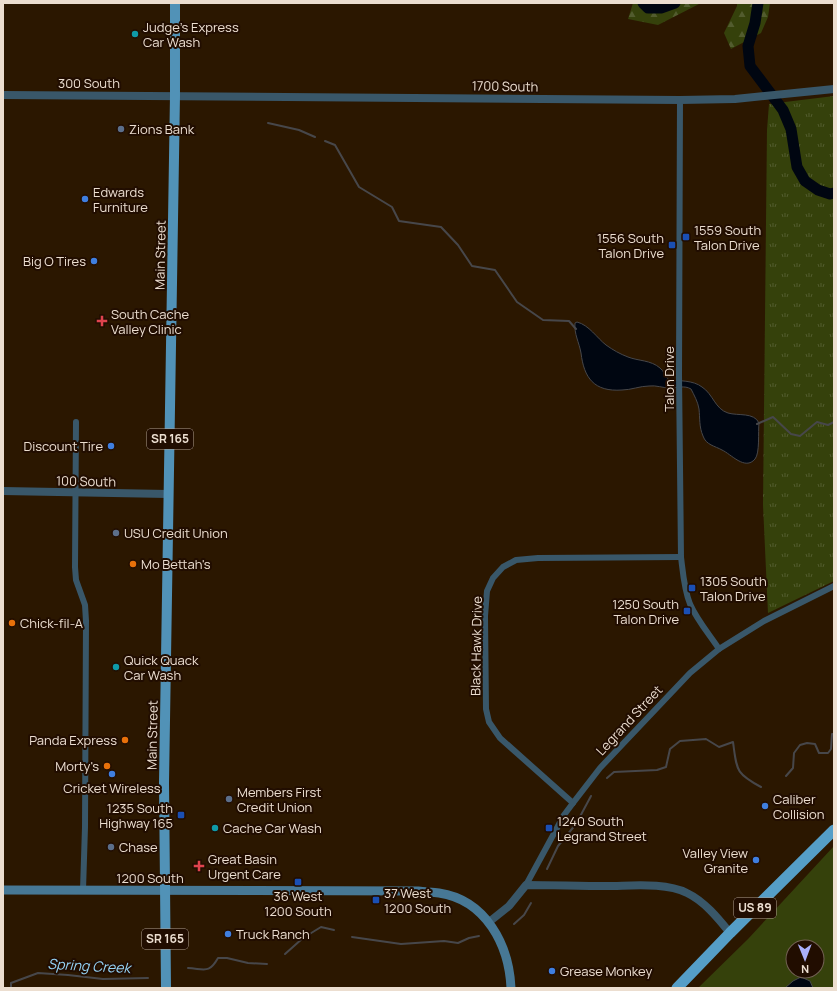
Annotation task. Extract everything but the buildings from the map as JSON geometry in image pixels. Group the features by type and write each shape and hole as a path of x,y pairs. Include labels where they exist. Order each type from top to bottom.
{"highway":[{"name":"US 89","path":"677,988 834,830"}],"main road":[{"name":"Main Street","path":"166,988 164,784 175,95 175,3"},
{"name":"1200 South","path":"3,890 418,891 440,893 461,900 476,909 489,922 501,941 508,959 511,988"}],"street":[{"name":"1700 South","path":"175,95 680,100 735,99 834,89"},
{"name":"300 South","path":"3,95 175,95"},
{"name":"Talon Drive","path":"680,100 679,375 682,557 684,582 690,602 697,616 720,649"},
{"path":"76,422 76,580 85,605 86,621 85,827 83,890"},
{"name":"100 South","path":"3,491 168,494"},
{"name":"Black Hawk Drive","path":"573,803 500,738 490,722 486,698 485,616 487,591 493,578 503,567 516,560 538,558 682,557"},
{"name":"Legrand Street","path":"489,922 509,906 526,885 564,815 600,768 690,673 720,649 764,621 834,586"},
{"path":"526,885 668,887 687,893 702,904 730,933"}],"green space":[{"path":"633,3 701,3 658,25 628,19"},
{"path":"737,3 770,3 768,17 761,33 731,49 724,33"},
{"path":"834,96 834,581 768,613 763,505 767,130 769,104"},
{"path":"834,846 834,988 698,988 748,939"}],"shaded area":[{"path":"577,322 593,332 606,345 617,352 628,357 656,365 669,380 686,381 698,385 709,393 717,405 724,411 732,414 750,416 757,420 759,423 758,452 755,459 747,463 743,462 711,445 704,439 701,429 698,404 691,389 683,387 670,388 652,386 625,390 612,390 604,389 592,382 582,362 575,331 575,323"},
{"path":"797,979 806,979 810,981 813,988 785,988"}],"waterway":[{"path":"643,3 648,8 661,8 675,3"},
{"path":"758,3 755,23 748,46 750,66 783,110 791,129 797,167 805,181 818,190 830,194 834,193"},
{"path":"268,123 299,130 315,137"},
{"path":"325,141 335,145 359,187 392,207 399,221 441,227 458,245 472,266 495,270 517,302 543,320 569,321 576,329"},
{"path":"757,424 773,417 791,434 800,436 817,422 828,425 834,422"},
{"name":"Spring Creek","path":"786,776 793,768 794,753 800,745 807,743 815,744 819,753 828,753 831,749 832,734 834,734"},
{"name":"Spring Creek","path":"607,778 614,772 657,770 666,767 670,749 680,741 706,739 719,747 733,742 735,759 739,770 746,778 761,787"},
{"name":"Spring Creek","path":"547,869 558,846 576,824 591,796"},
{"name":"Spring Creek","path":"514,924 524,915 531,903"},
{"name":"Spring Creek","path":"285,954 303,938 321,927 334,930"},
{"name":"Spring Creek","path":"352,937 401,944 444,941 458,943 469,938 479,936"},
{"name":"Spring Creek","path":"188,968 206,969 212,966 218,958 227,958 248,963 267,964"},
{"name":"Spring Creek","path":"11,988 11,983 38,973 103,979 148,978"}],"place":[{"name":"Judge's Express Car Wash","path":"135,34"},
{"name":"Zions Bank","path":"121,129"},
{"name":"Edwards Furniture","path":"85,199"},
{"name":"1559 South Talon Drive","path":"686,237"},
{"name":"1556 South Talon Drive","path":"672,245"},
{"name":"Big O Tires","path":"94,261"},
{"name":"South Cache Valley Clinic","path":"102,321"},
{"name":"Discount Tire","path":"111,446"},
{"name":"USU Credit Union","path":"116,533"},
{"name":"Mo Bettah's","path":"133,564"},
{"name":"1305 South Talon Drive","path":"692,588"},
{"name":"1250 South Talon Drive","path":"687,611"},
{"name":"Chick-fil-A","path":"12,623"},
{"name":"Quick Quack Car Wash","path":"116,667"},
{"name":"Panda Express","path":"125,740"},
{"name":"Morty's","path":"107,766"},
{"name":"Cricket Wireless","path":"112,774"},
{"name":"Members First Credit Union","path":"229,799"},
{"name":"Caliber Collision","path":"765,806"},
{"name":"1235 South Highway 165","path":"181,815"},
{"name":"Cache Car Wash","path":"215,828"},
{"name":"1240 South Legrand Street","path":"549,828"},
{"name":"Chase","path":"111,847"},
{"name":"Valley View Granite","path":"756,860"},
{"name":"Great Basin Urgent Care","path":"199,866"},
{"name":"36 West 1200 South","path":"298,882"},
{"name":"37 West 1200 South","path":"376,900"},
{"name":"Truck Ranch","path":"228,934"},
{"name":"Grease Monkey","path":"552,971"}]}
